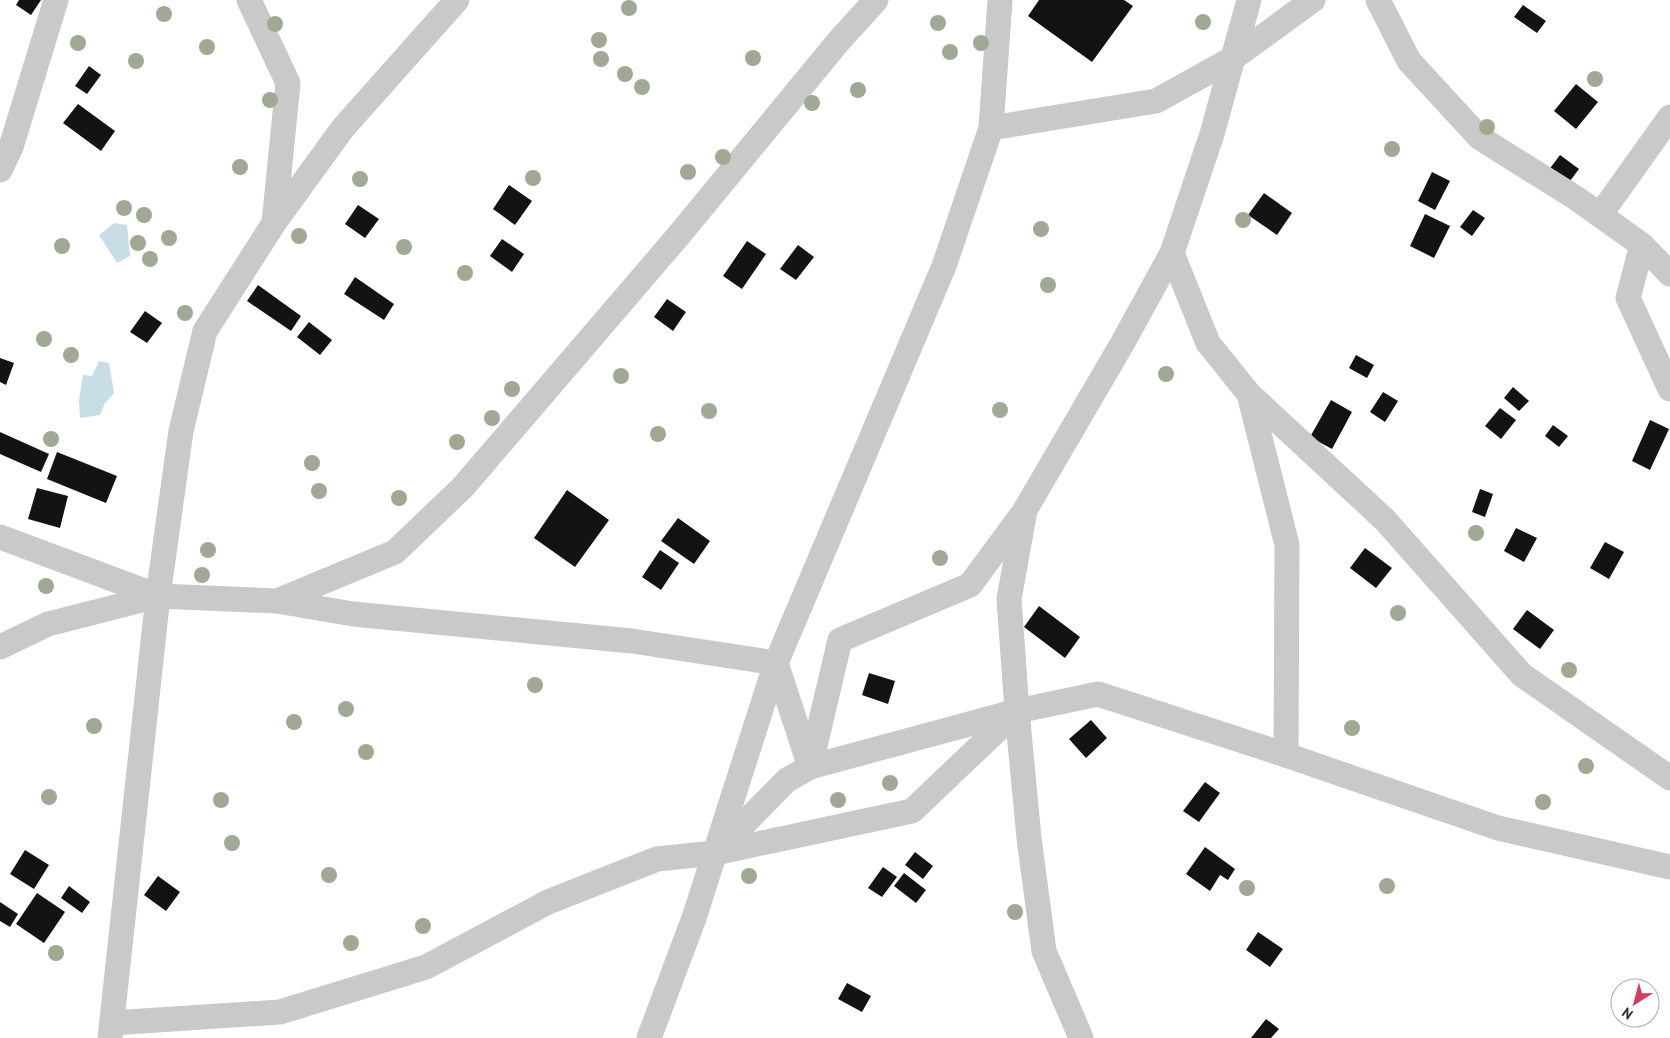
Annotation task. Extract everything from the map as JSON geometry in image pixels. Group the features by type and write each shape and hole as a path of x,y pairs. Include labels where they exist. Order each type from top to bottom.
{"street":[{"path":"0,170 11,146 56,0"},
{"path":"249,0 288,84 274,223"},
{"path":"457,0 343,128 274,223 204,331 180,432 158,596 111,1030 280,1012 426,967 548,902 657,860 715,853 912,811 1017,711"},
{"path":"277,601 395,552 464,487 672,242 838,42 876,0"},
{"path":"649,1038 694,918 776,663 944,266 991,128 1000,0"},
{"path":"810,767 840,640 970,585 1025,510 1122,344 1172,253 1212,134 1249,0"},
{"path":"991,128 1156,101 1232,59 1313,0"},
{"path":"1378,0 1408,61 1480,138 1600,215 1642,245 1670,274"},
{"path":"1600,215 1670,117"},
{"path":"1642,245 1628,298 1670,389"},
{"path":"1172,253 1208,343 1249,394 1385,520 1522,675 1670,778"},
{"path":"1249,394 1287,546 1286,755"},
{"path":"1025,510 1009,599 1029,838 1044,951 1081,1038"},
{"path":"0,537 158,596"},
{"path":"0,647 48,624 158,596 277,601 353,614 632,641 776,663"},
{"path":"776,663 810,767"},
{"path":"715,853 786,780 810,767 1017,711 1098,694 1286,755 1498,828 1670,867"}],"water":[{"path":"114,223 127,225 130,256 117,263 99,235"},
{"path":"99,361 109,363 114,393 105,403 100,415 80,418 79,400 83,375 92,376"}],"building":[{"path":"19,0 41,0 31,15 16,5"},
{"path":"1039,0 1124,0 1133,6 1092,62 1028,16"},
{"path":"1523,5 1546,21 1537,33 1514,17"},
{"path":"89,66 101,75 87,94 75,86"},
{"path":"1576,84 1598,102 1576,129 1554,111"},
{"path":"78,104 115,131 101,151 63,123"},
{"path":"1560,155 1579,169 1567,185 1548,171"},
{"path":"1432,172 1450,181 1435,210 1418,201"},
{"path":"509,185 532,201 515,225 493,209"},
{"path":"1264,193 1292,213 1277,235 1248,215"},
{"path":"358,205 379,219 365,238 345,224"},
{"path":"1473,210 1485,218 1472,236 1460,227"},
{"path":"1425,214 1450,226 1434,258 1410,246"},
{"path":"502,239 524,254 512,272 490,256"},
{"path":"747,241 766,254 742,289 723,276"},
{"path":"798,245 814,257 796,280 780,269"},
{"path":"355,277 394,304 384,320 344,294"},
{"path":"258,285 301,316 291,331 247,301"},
{"path":"667,299 686,312 673,331 654,317"},
{"path":"145,311 162,323 147,343 130,332"},
{"path":"309,322 332,340 320,355 297,337"},
{"path":"1356,355 1374,365 1367,378 1349,368"},
{"path":"0,358 14,363 6,385 0,382"},
{"path":"1513,387 1529,401 1519,411 1504,398"},
{"path":"1383,392 1398,401 1385,422 1370,412"},
{"path":"1331,400 1352,412 1332,449 1310,437"},
{"path":"1500,408 1516,420 1501,439 1485,426"},
{"path":"1650,420 1669,429 1650,470 1632,461"},
{"path":"1553,425 1568,436 1559,447 1545,436"},
{"path":"0,432 49,454 41,472 0,454"},
{"path":"57,452 117,476 106,503 47,479"},
{"path":"37,488 68,496 60,528 28,519"},
{"path":"1480,489 1493,494 1485,517 1472,512"},
{"path":"567,490 609,520 575,567 534,538"},
{"path":"678,518 710,541 694,564 661,541"},
{"path":"1516,528 1537,538 1524,562 1504,551"},
{"path":"1605,542 1624,552 1609,579 1590,568"},
{"path":"1365,548 1392,568 1376,588 1350,568"},
{"path":"660,550 679,563 661,590 642,577"},
{"path":"1039,606 1080,637 1065,658 1024,627"},
{"path":"1527,610 1554,630 1540,649 1513,629"},
{"path":"869,673 895,681 888,704 862,695"},
{"path":"1091,720 1107,738 1086,758 1069,739"},
{"path":"1205,782 1220,793 1199,822 1183,811"},
{"path":"1205,847 1235,869 1228,880 1220,875 1210,891 1186,874"},
{"path":"25,850 49,865 34,889 10,874"},
{"path":"915,852 933,866 923,879 905,865"},
{"path":"883,867 897,877 882,897 868,888"},
{"path":"904,873 926,890 916,903 894,886"},
{"path":"158,876 180,892 166,911 144,895"},
{"path":"69,886 90,902 82,913 61,898"},
{"path":"37,893 65,912 44,943 16,924"},
{"path":"0,902 18,914 10,927 0,921"},
{"path":"1258,932 1283,949 1270,967 1246,950"},
{"path":"847,983 871,996 862,1012 838,999"},
{"path":"1266,1019 1279,1029 1271,1038 1251,1038"}]}
